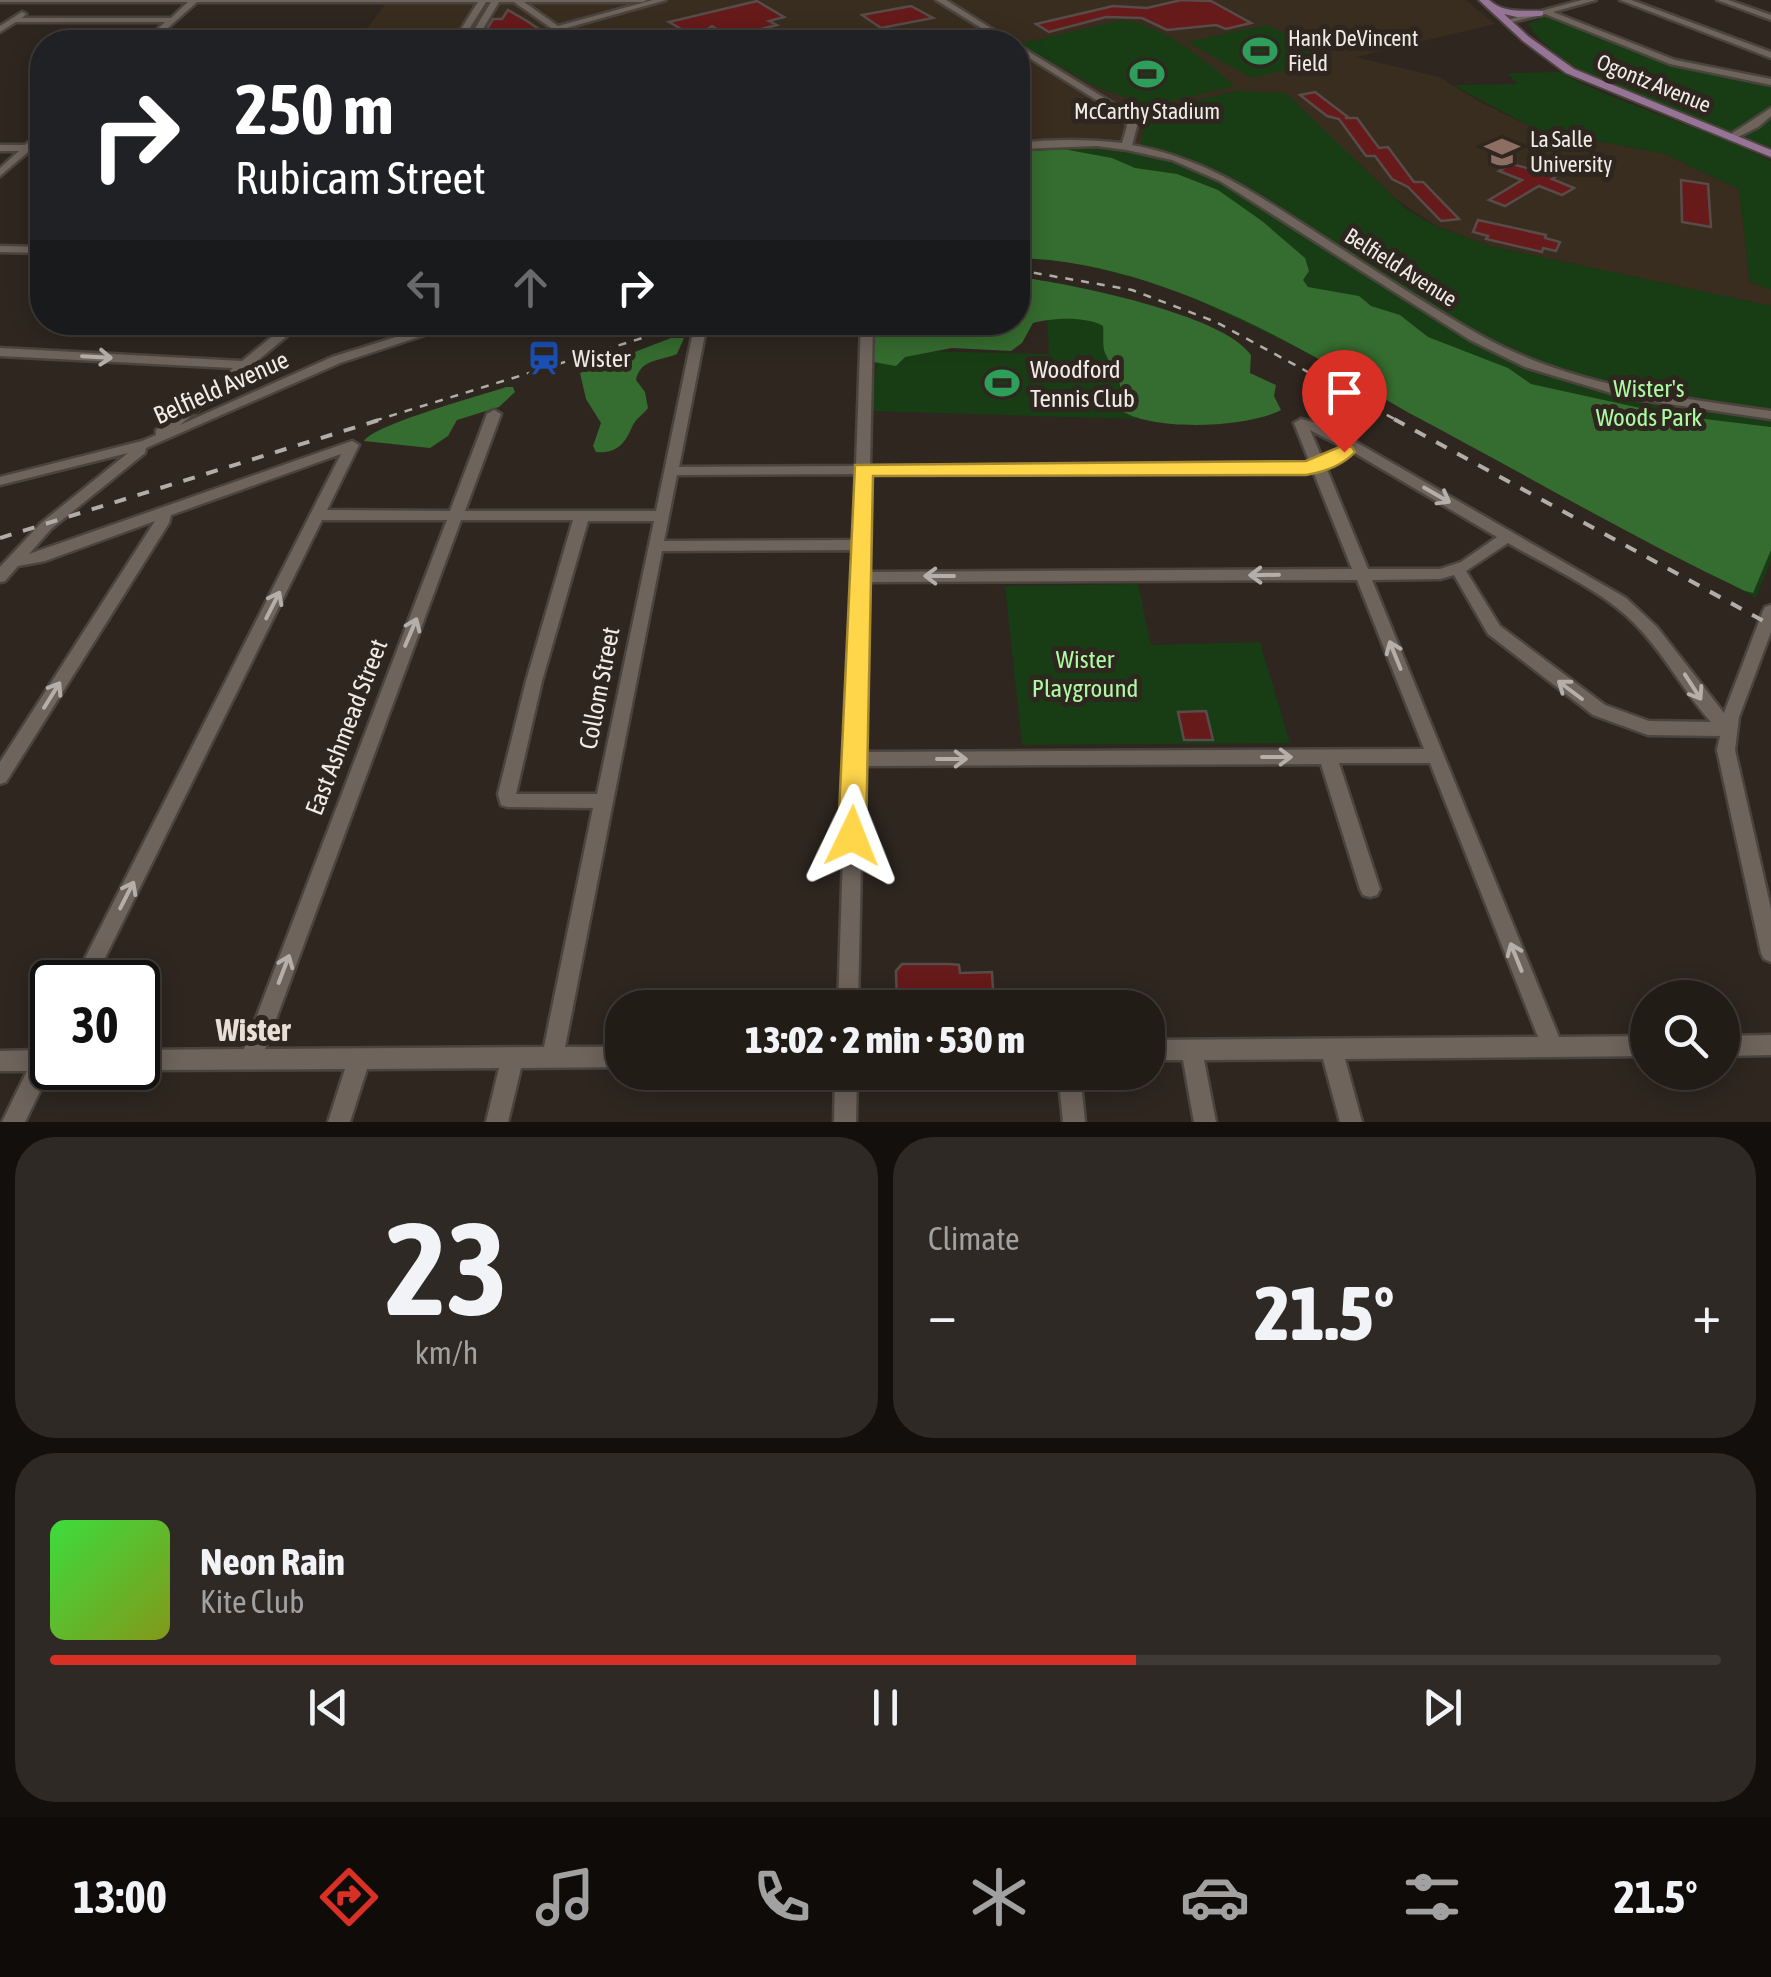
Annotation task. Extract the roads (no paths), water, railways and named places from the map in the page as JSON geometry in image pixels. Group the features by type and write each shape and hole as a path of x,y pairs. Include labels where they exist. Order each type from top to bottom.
{"main road":[{"name":"Ogontz Avenue","path":"1484,0 1570,71 1771,154"},
{"path":"1494,9 1517,14 1543,12"}],"street":[{"path":"0,0 644,0"},
{"path":"0,30 41,0"},
{"path":"554,28 662,0"},
{"path":"940,0 989,30"},
{"path":"1508,21 1592,0"},
{"path":"1624,0 1771,55"},
{"path":"1721,0 1771,18"},
{"path":"161,30 194,1"},
{"path":"465,30 483,1"},
{"path":"516,1 557,30"},
{"path":"530,12 569,1"},
{"path":"478,30 496,2"},
{"path":"1543,12 1684,65 1771,82"},
{"path":"15,20 172,20"},
{"path":"1030,55 1129,117 1132,126 1126,146"},
{"path":"1733,136 1771,111"},
{"name":"Belfield Avenue","path":"1030,145 1077,142 1126,146 1170,157 1214,174 1474,336 1529,364 1628,394 1771,415"},
{"path":"0,148 28,148"},
{"path":"0,173 28,148"},
{"path":"0,250 30,250"},
{"path":"0,577 56,517 282,335"},
{"name":"Belfield Avenue","path":"0,481 148,444 336,360 416,335"},
{"name":"Collom Street","path":"552,1058 699,335"},
{"path":"848,990 867,335"},
{"path":"0,352 244,365"},
{"name":"East Ashmead Street","path":"250,1060 494,414"},
{"path":"1553,1047 1301,424 1316,426 1610,595 1642,619 1728,729"},
{"path":"13,562 40,557 352,445 94,960"},
{"path":"671,471 1318,466 1352,446"},
{"path":"0,777 8,753 162,523 164,512"},
{"path":"318,515 662,516"},
{"path":"582,516 534,681 508,800 605,801"},
{"path":"860,577 1458,570 1508,536"},
{"path":"656,546 861,545"},
{"path":"1458,570 1494,630 1598,710 1648,728 1728,729"},
{"path":"1771,611 1728,729 1726,750 1766,910 1771,953"},
{"path":"854,759 1436,756"},
{"path":"1328,758 1370,889"},
{"path":"1740,1046 1771,1045"},
{"path":"1165,1050 1630,1046"},
{"path":"1332,1048 1351,1122"},
{"path":"1192,1050 1205,1122"},
{"path":"0,1061 30,1057"},
{"path":"498,1122 512,1058"},
{"path":"160,1060 605,1058"},
{"path":"340,1122 360,1059"},
{"path":"13,1122 31,1090"},
{"path":"845,1122 846,1090"},
{"path":"1071,1090 1074,1122"}],"railway":[{"path":"1030,272 1132,290 1216,322 1398,421"},
{"path":"374,421 652,335"},
{"path":"0,538 382,419"},
{"path":"1394,419 1771,625"}],"place":[{"name":"Hank DeVincent Field","path":"1260,51"},
{"name":"McCarthy Stadium","path":"1147,74"},
{"name":"La Salle University","path":"1502,152"},
{"name":"Wister","path":"544,358"},
{"name":"Woodford Tennis Club","path":"1002,383"}],"district":[{"name":"Wister","path":"253,1029"}],"park label":[{"name":"Wister's Woods Park","path":"1649,402"},
{"name":"Wister Playground","path":"1085,674"}]}
